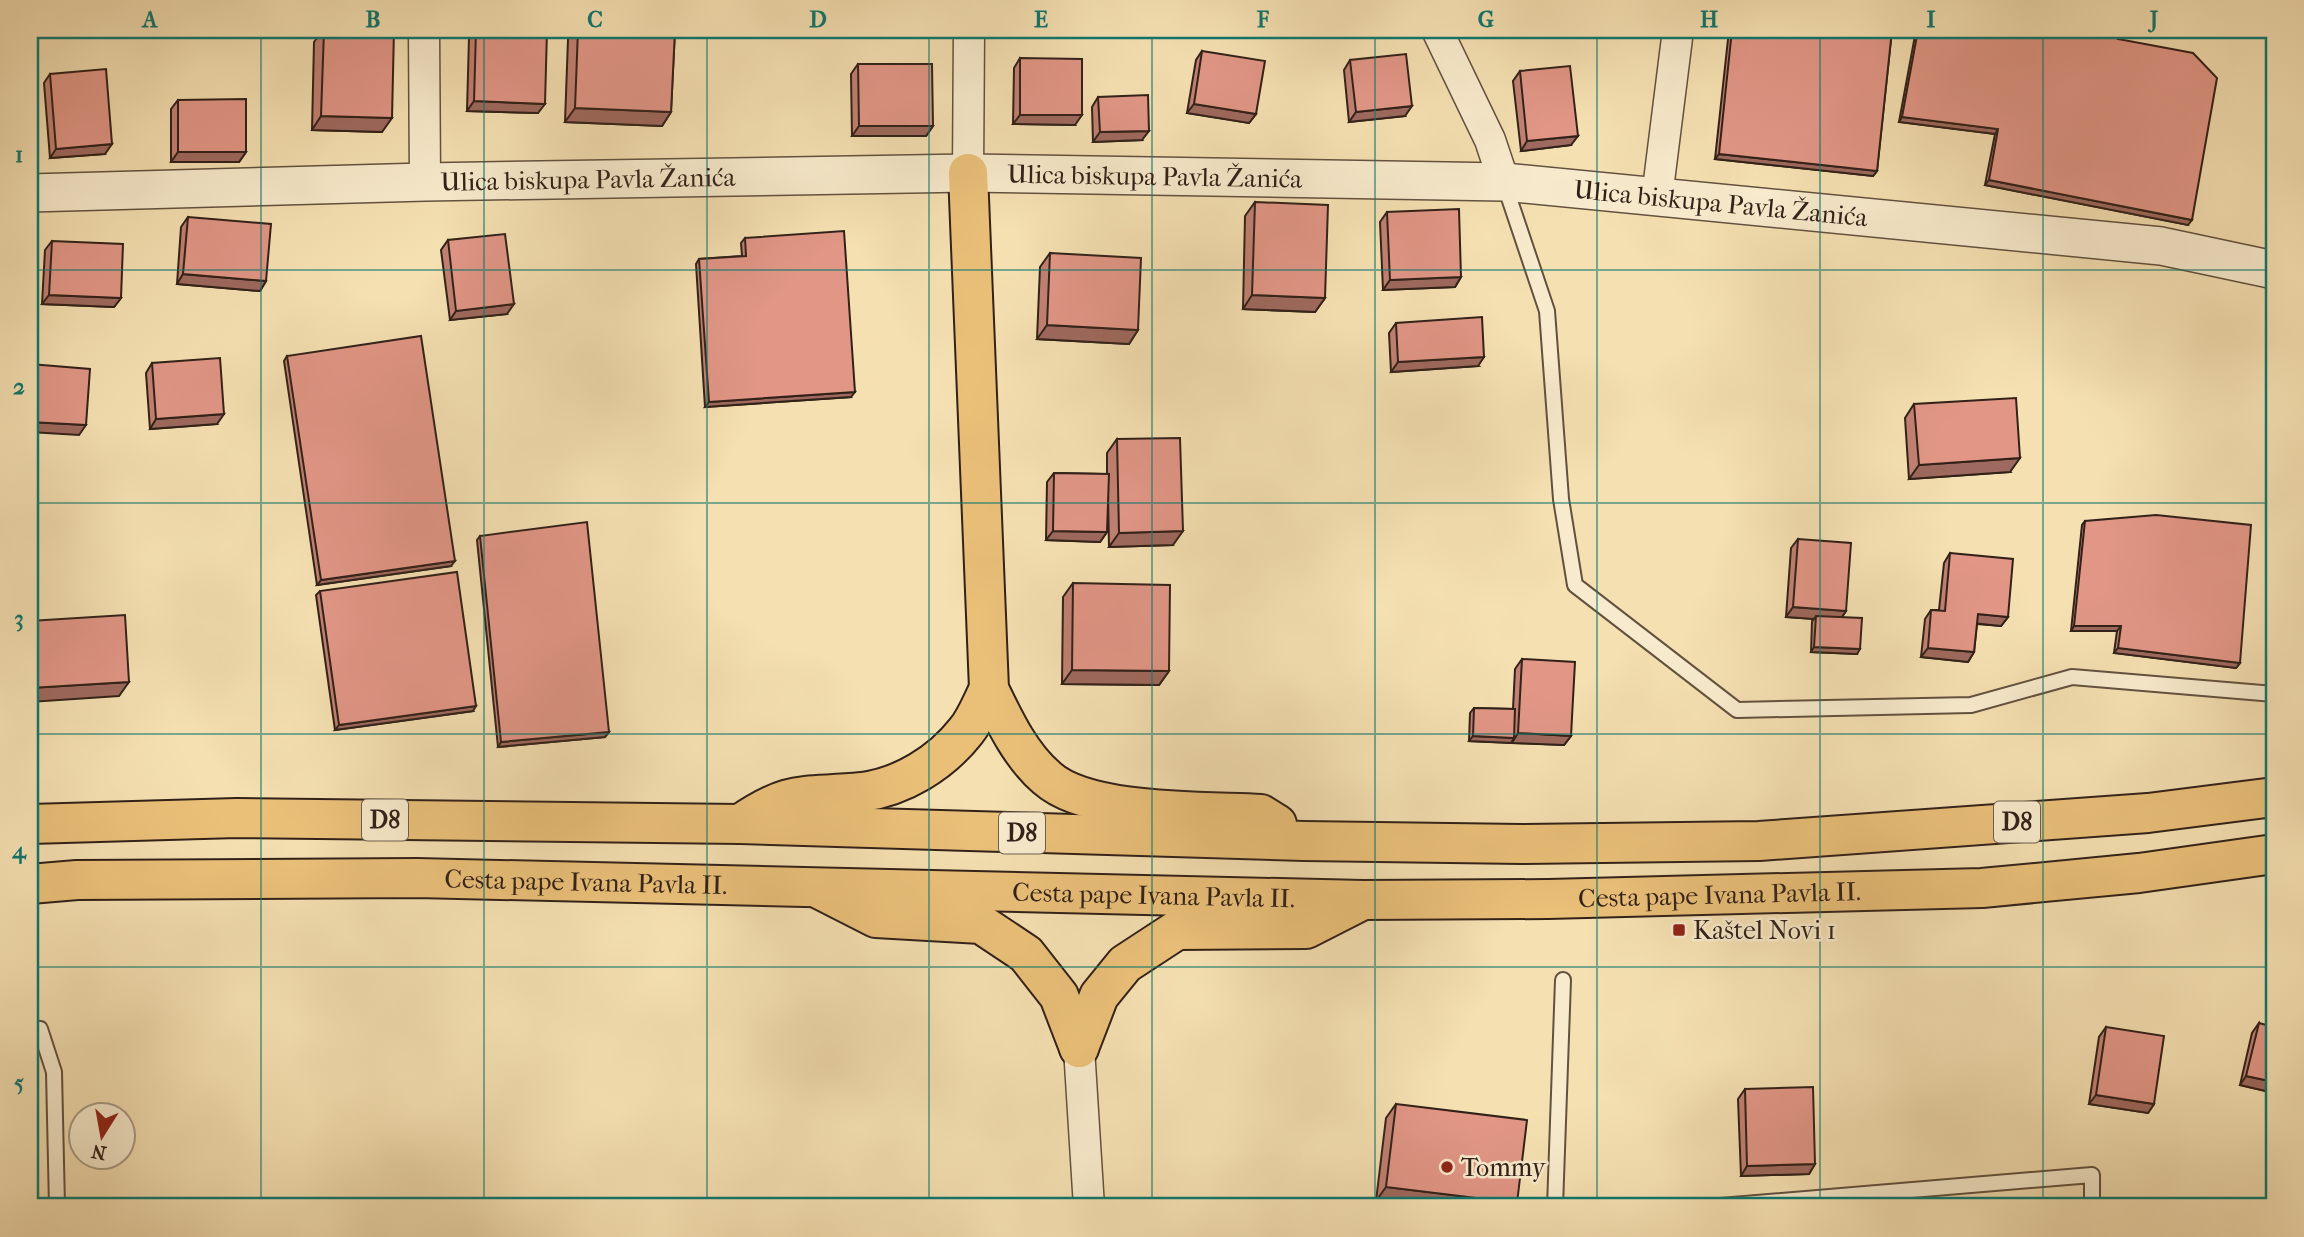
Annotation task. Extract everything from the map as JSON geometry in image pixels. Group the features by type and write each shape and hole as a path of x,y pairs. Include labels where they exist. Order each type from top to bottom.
{"main road":[{"path":"968,173 989,689 1010,732 1047,779 1075,794 1115,805 1261,814 1304,841"},
{"path":"740,824 770,804 797,794 863,792 897,784 927,768 966,731 989,689"},
{"name":"Cesta pape Ivana Pavla II.","path":"30,824 237,818 740,824 1304,841 1522,844 1759,841 2148,813 2274,797"},
{"name":"Cesta pape Ivana Pavla II.","path":"30,884 78,880 417,878 1363,900 1548,899 1982,888 2139,873 2274,854"},
{"path":"813,886 876,918 981,924 1026,954 1059,996 1079,1048"},
{"path":"1079,1048 1099,996 1125,964 1177,930 1307,929 1363,900"}],"street":[{"path":"424,30 425,182"},
{"path":"968,173 970,30"},
{"path":"1437,30 1490,140 1504,182"},
{"path":"1657,197 1678,30"},
{"name":"Ulica biskupa Pavla Žanića","path":"30,193 425,182 968,173 1504,182 2161,246 2274,270"},
{"path":"1079,1048 1089,1207"}],"lane":[{"path":"1504,182 1547,311 1561,499 1575,585 1737,710 1971,705 2072,677 2274,694"},
{"path":"1555,1207 1563,980"},
{"path":"30,1028 40,1030 54,1072 57,1207"},
{"path":"1720,1206 2092,1175 2092,1207"}],"building":[{"path":"324,30 394,30 392,118 321,116"},
{"path":"476,30 547,30 545,104 474,101"},
{"path":"578,30 675,30 671,112 575,108"},
{"path":"1732,30 1892,30 1877,171 1719,154"},
{"path":"1918,30 2121,30 2118,39 2193,53 2217,78 2192,220 1989,180 1998,129 1902,117"},
{"path":"1202,51 1265,61 1256,114 1194,104"},
{"path":"1406,54 1412,106 1356,112 1350,60"},
{"path":"1020,58 1082,59 1082,115 1020,115"},
{"path":"858,64 932,64 933,126 859,126"},
{"path":"1570,66 1578,136 1527,141 1520,71"},
{"path":"106,69 112,144 56,149 50,74"},
{"path":"1148,95 1149,131 1100,132 1098,97"},
{"path":"246,99 246,152 178,152 178,100"},
{"path":"1255,202 1328,205 1325,298 1252,295"},
{"path":"1459,209 1461,277 1390,280 1387,212"},
{"path":"188,217 271,224 266,281 183,274"},
{"path":"844,231 855,392 709,402 699,259 746,256 745,238"},
{"path":"505,234 514,304 456,311 448,240"},
{"path":"52,241 123,244 121,298 49,295"},
{"path":"1050,253 1141,258 1138,330 1047,325"},
{"path":"1482,317 1484,357 1398,362 1396,323"},
{"path":"421,336 455,561 321,580 287,356"},
{"path":"220,358 224,414 156,419 152,363"},
{"path":"30,364 90,369 86,425 30,422"},
{"path":"2016,398 2020,458 1919,465 1914,404"},
{"path":"1180,438 1183,531 1119,533 1117,439"},
{"path":"1054,473 1109,474 1107,532 1053,531"},
{"path":"2156,515 2251,525 2240,663 2118,648 2121,626 2074,626 2085,521"},
{"path":"587,522 609,732 501,742 480,536"},
{"path":"1798,539 1851,543 1846,611 1793,607"},
{"path":"1950,553 2013,559 2008,617 1978,614 1974,652 1928,648 1931,610 1945,611"},
{"path":"457,572 476,706 339,725 320,591"},
{"path":"1073,583 1170,585 1169,671 1072,670"},
{"path":"125,615 129,682 30,688 30,621"},
{"path":"1816,616 1862,618 1860,649 1814,647"},
{"path":"1522,659 1575,662 1571,736 1518,733"},
{"path":"1474,708 1515,709 1514,738 1473,736"},
{"path":"2259,1023 2274,1027 2274,1082 2246,1076"},
{"path":"2106,1027 2164,1036 2154,1104 2096,1095"},
{"path":"30,1037 34,1037 32,1201 30,1201"},
{"path":"1813,1087 1815,1164 1747,1166 1745,1089"},
{"name":"Tommy","path":"1396,1104 1527,1120 1517,1203 1386,1187"}],"place":[{"name":"Kaštel Novi 1","path":"1679,930"},
{"name":"Tommy","path":"1447,1167"}]}
